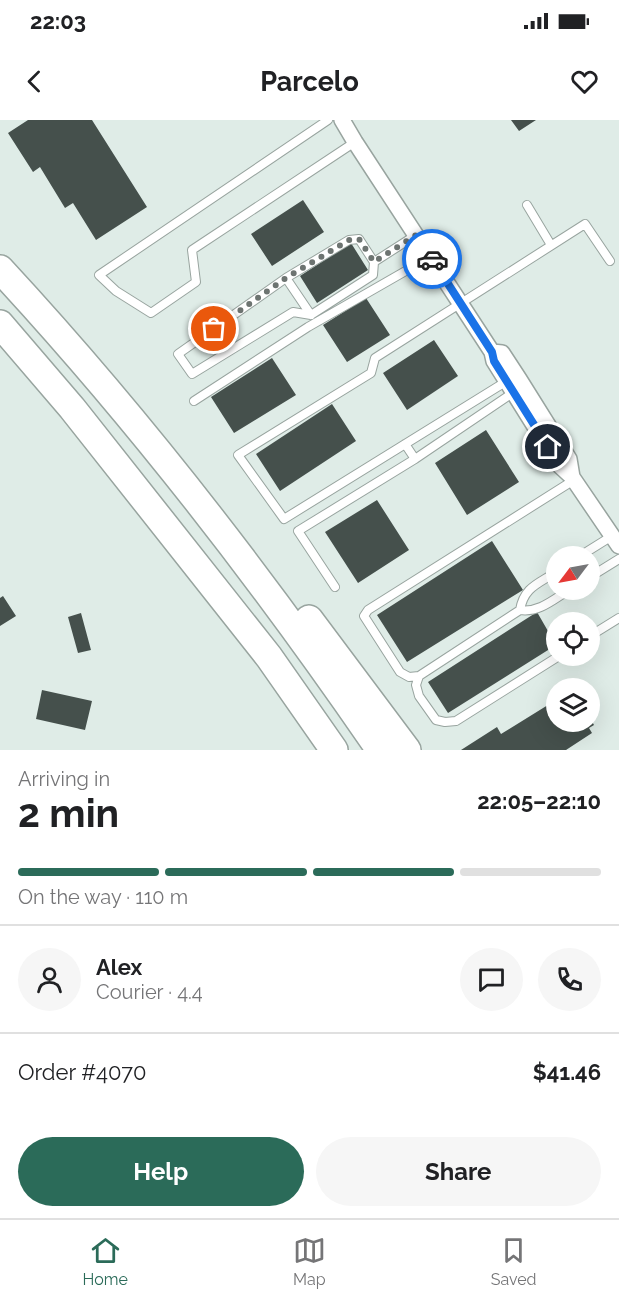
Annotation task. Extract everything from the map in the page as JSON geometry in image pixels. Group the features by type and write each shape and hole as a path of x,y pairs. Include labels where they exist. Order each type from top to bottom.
{"highway":[{"path":"0,269 60,334 238,552 380,750"},
{"path":"0,324 72,408 269,657 334,750"},
{"path":"72,408 175,556 257,667 311,750"},
{"path":"130,418 250,543 407,750"}],"street":[{"path":"342,120 492,352 494,361 559,465 573,479 615,541"},
{"path":"492,352 502,353 519,379 569,459 573,479"}],"lane":[{"path":"328,120 99,275 116,291 151,313 196,282 192,250 355,142"},
{"path":"527,206 551,245"},
{"path":"511,387 405,444 284,519 238,455 371,374 375,358 585,224 610,261"},
{"path":"374,262 416,235"},
{"path":"359,239 374,262 372,275 310,315 294,312 192,374 178,354 286,278 349,240 359,239"},
{"path":"194,401 308,327 430,257"},
{"path":"286,278 310,315"},
{"path":"335,587 298,531 415,459 511,387"},
{"path":"405,444 415,459"},
{"path":"552,600 536,610 520,610 419,676 409,676 400,672 364,616 368,610 573,479"},
{"path":"600,547 615,541"},
{"path":"600,571 619,559"},
{"path":"520,610 526,592 546,579"},
{"path":"600,630 619,618"},
{"path":"419,676 416,686 419,696 436,720 446,723 456,721 546,665"}],"building":[{"path":"28,120 92,120 147,207 96,240 73,203 65,208 40,167 33,172 8,133"},
{"path":"511,120 536,120 519,131"},
{"path":"303,200 324,232 272,266 251,234"},
{"path":"351,243 368,270 317,303 300,276"},
{"path":"366,298 390,335 347,362 323,325"},
{"path":"434,340 458,376 407,410 383,373"},
{"path":"272,358 296,395 234,433 211,397"},
{"path":"332,404 356,441 280,491 256,454"},
{"path":"486,430 519,482 467,515 435,463"},
{"path":"377,500 409,550 358,583 325,532"},
{"path":"492,541 523,590 407,662 377,615"},
{"path":"3,596 16,616 0,626 0,598"},
{"path":"537,612 546,628 546,651 448,713 428,682"},
{"path":"81,613 91,650 78,653 68,617"},
{"path":"42,690 92,701 85,730 36,719"},
{"path":"546,706 546,732 592,733 566,750 461,750 497,727 501,734"}],"way so far":[{"path":"214,329 286,278 349,240 359,239 374,262 416,235 432,259"}],"route":[{"path":"432,259 492,352 494,361 548,447"}]}
